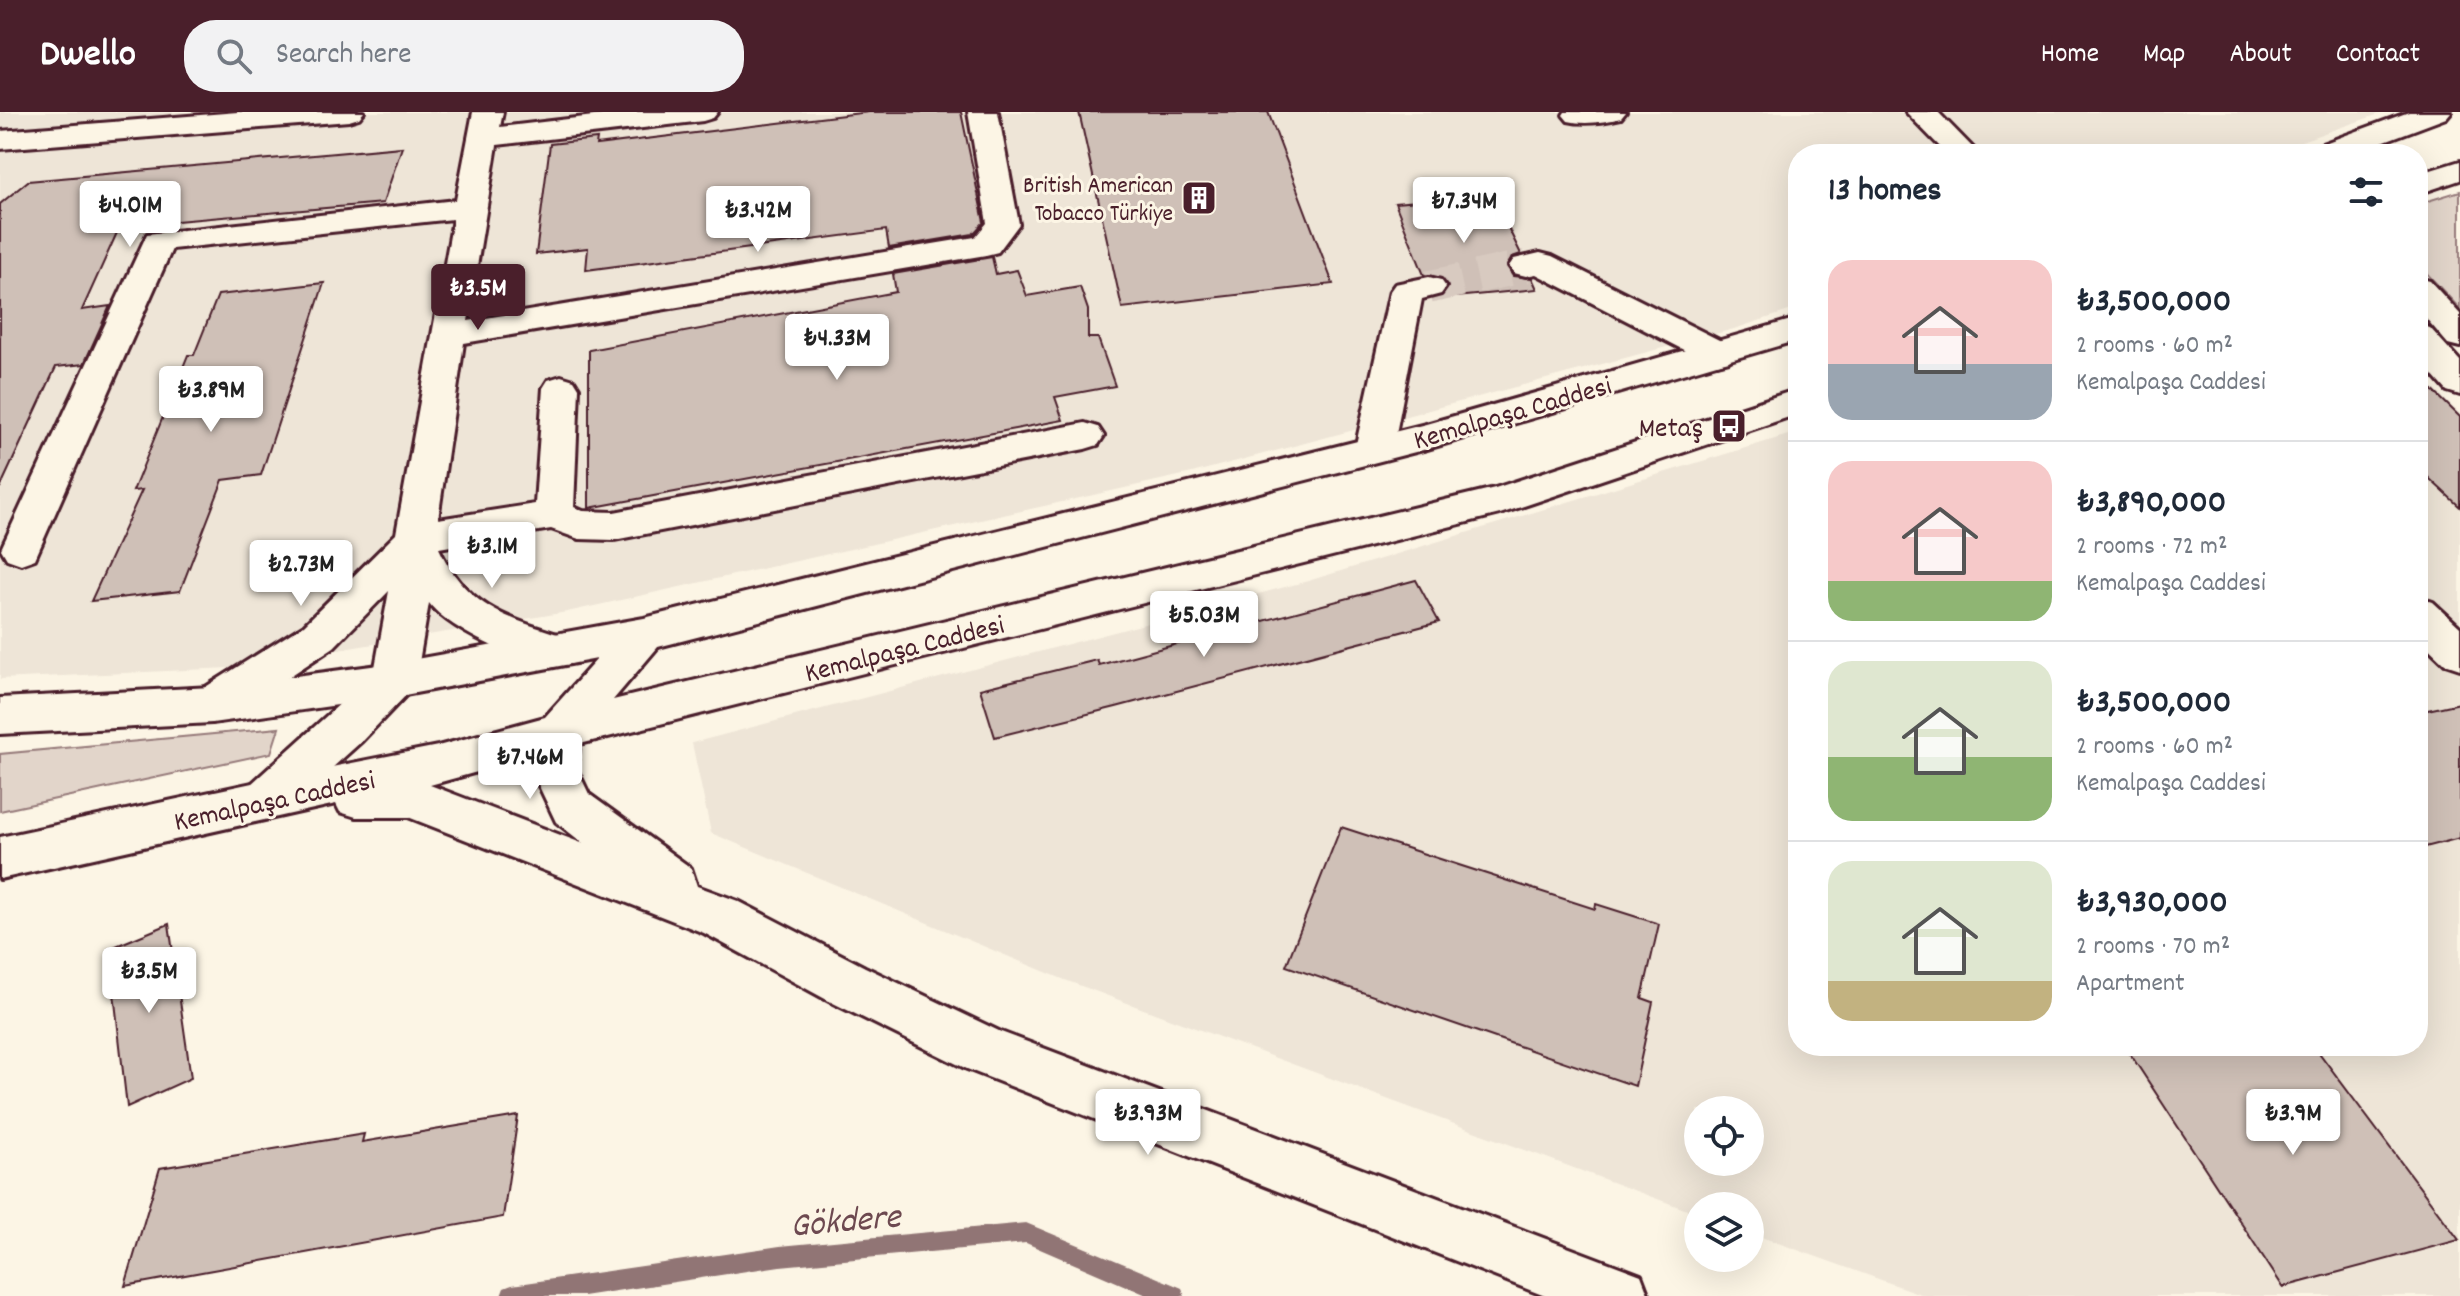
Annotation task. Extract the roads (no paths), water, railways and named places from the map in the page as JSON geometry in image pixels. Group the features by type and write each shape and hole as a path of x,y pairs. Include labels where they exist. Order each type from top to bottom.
{"main road":[{"path":"0,121 4,112"},
{"path":"0,140 349,112"},
{"path":"266,799 346,728 394,680 406,620 415,538 448,335 485,125 703,112"},
{"path":"448,335 986,245 1003,224 983,112"},
{"path":"1578,115 1611,112"},
{"path":"1921,112 1954,144"},
{"path":"2346,144 2419,114"},
{"path":"2428,181 2460,170"},
{"path":"21,549 159,241 470,208"},
{"path":"1526,266 1540,263 1717,353"},
{"path":"1374,449 1407,291 1429,287"},
{"path":"2428,299 2460,336"},
{"name":"Kemalpaşa Caddesi","path":"0,716 212,705 394,680 644,634 1374,449 1788,332"},
{"path":"2428,347 2460,383"},
{"path":"554,515 561,388"},
{"name":"Kemalpaşa Caddesi","path":"0,858 266,799 438,765 560,731 1500,500 1788,404"},
{"path":"212,705 319,636 415,538 554,515 579,525 614,526 1085,436"},
{"path":"415,538 432,576 455,607 499,631 558,651"},
{"path":"2428,622 2460,652"},
{"path":"644,634 560,731 553,767 572,808 721,917"},
{"path":"266,799 410,798 721,917 847,984 986,1051 1620,1296"}],"waterway":[{"name":"Gökdere","path":"512,1296 780,1256 1026,1233 1174,1296"}],"tunnel":[{"path":"1429,287 1526,266"}],"place":[{"name":"British American Tobacco Türkiye","path":"1199,198"},
{"name":"Metaş","path":"1729,426"}]}
